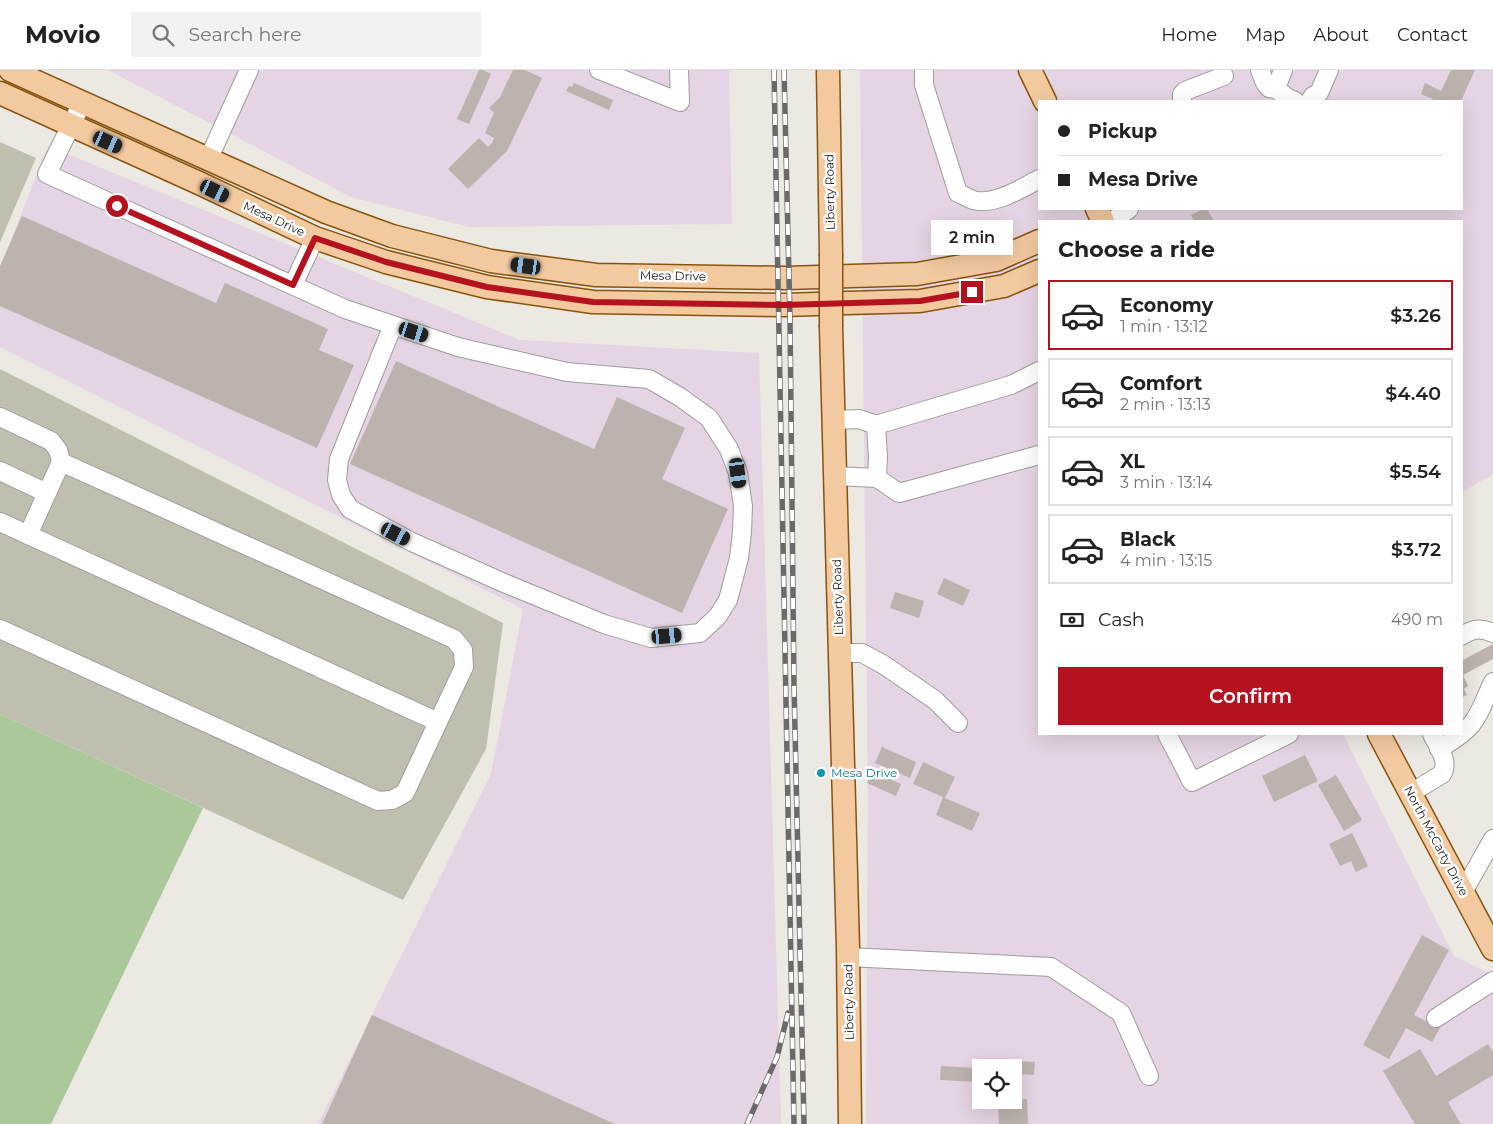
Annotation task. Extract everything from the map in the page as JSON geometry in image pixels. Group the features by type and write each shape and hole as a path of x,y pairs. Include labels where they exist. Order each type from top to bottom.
{"main road":[{"name":"Mesa Drive","path":"10,70 326,212 392,236 491,261 596,275 786,278 917,274 996,260 1038,241"},
{"name":"Liberty Road","path":"828,70 831,327 848,957 850,1124"},
{"path":"1030,70 1045,100"},
{"name":"Mesa Drive","path":"0,93 315,238 386,262 487,287 593,302 784,305 920,301 1004,286 1038,271"},
{"path":"199,183 208,160"},
{"path":"315,238 326,212"},
{"name":"North McCarty Drive","path":"1382,735 1493,949"}],"street":[{"path":"208,160 249,70"},
{"path":"599,70 680,102 679,70"},
{"path":"924,70 924,85 958,192 973,200 988,201 1012,193 1038,180"},
{"path":"1260,70 1269,88 1276,89 1293,100"},
{"path":"1276,89 1283,70"},
{"path":"1319,70 1310,89 1312,98 1319,93 1330,70"},
{"path":"1182,100 1182,94 1185,91 1229,72"},
{"path":"82,103 47,174 345,309 458,347 567,372 649,379 680,397 709,418 729,449 738,473 743,506 738,558 728,600 718,616 700,633 651,638 604,624 504,582 412,542 350,509 341,496 337,480 339,459 393,326"},
{"path":"1113,220 1128,210"},
{"path":"293,285 315,238"},
{"path":"834,420 859,419 876,425 1011,385 1038,372"},
{"path":"0,416 52,441 58,450 61,462 28,534"},
{"path":"876,425 877,478"},
{"path":"835,476 877,478 899,493 1038,455"},
{"path":"0,629 378,801 392,800 405,793 464,667 463,650 454,639 61,462"},
{"path":"0,471 47,493"},
{"path":"0,522 438,722"},
{"path":"1463,635 1474,629 1482,629 1493,633"},
{"path":"840,654 862,653 884,665 935,700 958,723"},
{"path":"1463,732 1472,725 1493,682"},
{"path":"1168,735 1192,782 1287,735"},
{"path":"1411,793 1442,774 1444,770 1443,757 1436,742 1454,735"},
{"path":"1463,892 1493,838"},
{"path":"848,957 1051,967 1121,1013 1149,1076"},
{"path":"1436,1018 1493,981"}],"shaded area":[{"path":"108,70 729,70 732,224 469,227 351,197"},
{"path":"860,70 1493,70 1493,474 1463,492 1463,220 1038,220 1038,735 1344,735 1454,956 1493,975 1493,1124 866,1124 868,803"},
{"path":"0,142 36,158 0,242"},
{"path":"48,146 520,340 759,353 781,1124 318,1124 491,774 523,609 0,347 0,268"},
{"path":"0,369 503,623 486,749 403,900 0,714"}],"green space":[{"path":"0,714 203,808 51,1124 0,1124"}],"building":[{"path":"479,70 491,74 469,124 457,119"},
{"path":"513,70 525,70 542,78 507,151 468,189 448,169 479,138 488,147 492,143 494,138 485,133 494,113 489,108 500,97"},
{"path":"1451,70 1475,70 1461,100 1435,100 1421,94 1425,83 1441,91"},
{"path":"574,83 613,100 609,110 566,91"},
{"path":"1201,210 1208,210 1213,220 1194,220 1191,215"},
{"path":"22,216 216,303 225,283 328,329 319,350 354,365 317,448 0,306 0,266"},
{"path":"396,361 594,449 617,397 685,428 662,479 728,509 682,613 350,464"},
{"path":"944,578 970,590 963,606 937,594"},
{"path":"895,592 924,601 919,618 890,608"},
{"path":"1493,644 1493,659 1463,675 1463,660"},
{"path":"1463,675 1468,686 1464,689 1467,695 1463,697"},
{"path":"882,747 916,762 910,778 875,763"},
{"path":"1305,755 1318,781 1274,802 1262,776"},
{"path":"923,762 955,777 945,798 980,813 972,831 936,815 943,797 913,784"},
{"path":"872,771 901,784 896,796 867,783"},
{"path":"1336,775 1362,820 1344,831 1318,785"},
{"path":"1352,833 1368,866 1356,872 1351,861 1340,866 1329,844"},
{"path":"1422,935 1449,950 1414,1015 1440,1028 1432,1042 1406,1028 1389,1059 1363,1045"},
{"path":"372,1015 615,1124 322,1124"},
{"path":"1488,1044 1493,1052 1493,1075 1448,1102 1461,1124 1415,1124 1383,1071 1420,1049 1436,1076"},
{"path":"1022,1061 1035,1062 1034,1075 1022,1074"},
{"path":"941,1066 972,1068 972,1082 940,1080"},
{"path":"1022,1099 1027,1099 1028,1124 999,1124 998,1109 1022,1109"}],"railway":[{"path":"774,70 794,1124"},
{"path":"784,70 790,319 794,685 804,1124"},
{"path":"747,1124 777,1057 788,1013"}],"place":[{"name":"Mesa Drive","path":"821,773"}],"route":[{"path":"117,206 293,285 315,238 386,262 487,287 593,302 784,305 920,301 972,292"}]}
